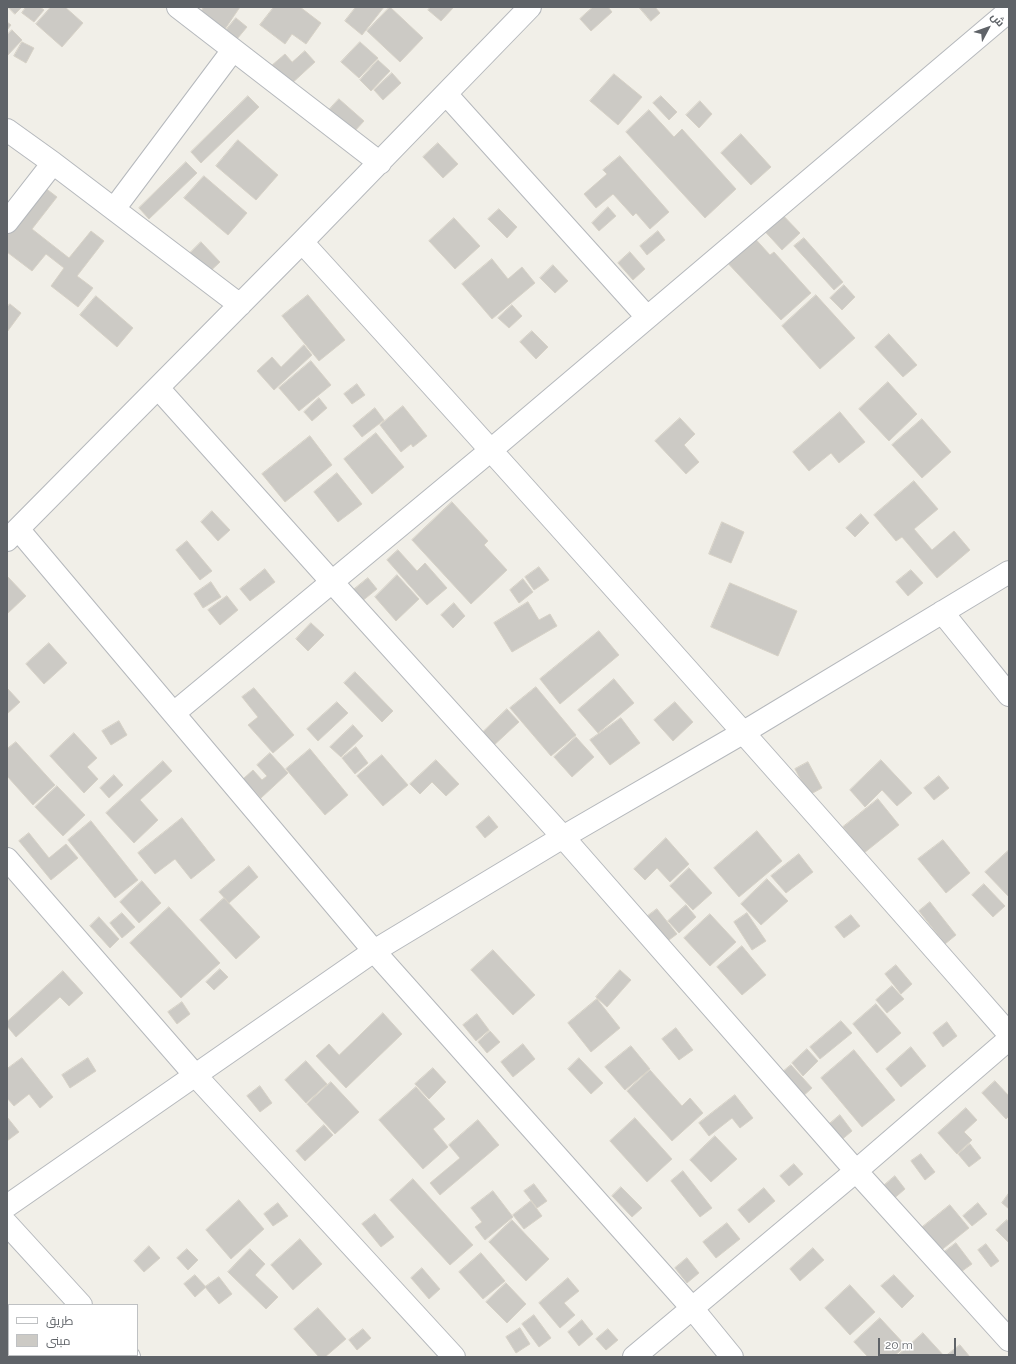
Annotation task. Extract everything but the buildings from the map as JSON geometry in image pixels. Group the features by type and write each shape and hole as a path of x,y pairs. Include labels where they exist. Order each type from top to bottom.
{"street":[{"path":"178,7 380,163"},
{"path":"520,10 446,94 380,163 13,534 174,714 374,951 692,1308 732,1357"},
{"path":"174,714 491,450 1009,11"},
{"path":"114,209 233,50"},
{"path":"446,94 647,317"},
{"path":"7,130 114,209 240,306"},
{"path":"7,222 52,163"},
{"path":"302,242 744,732 1009,1034"},
{"path":"158,388 563,837 856,1171 1009,1340"},
{"path":"7,1206 374,951 563,837 744,732 1009,572"},
{"path":"942,612 1009,695"},
{"path":"7,859 195,1075 454,1357"},
{"path":"634,1357 856,1171 1009,1039"},
{"path":"7,1224 80,1304"}]}
